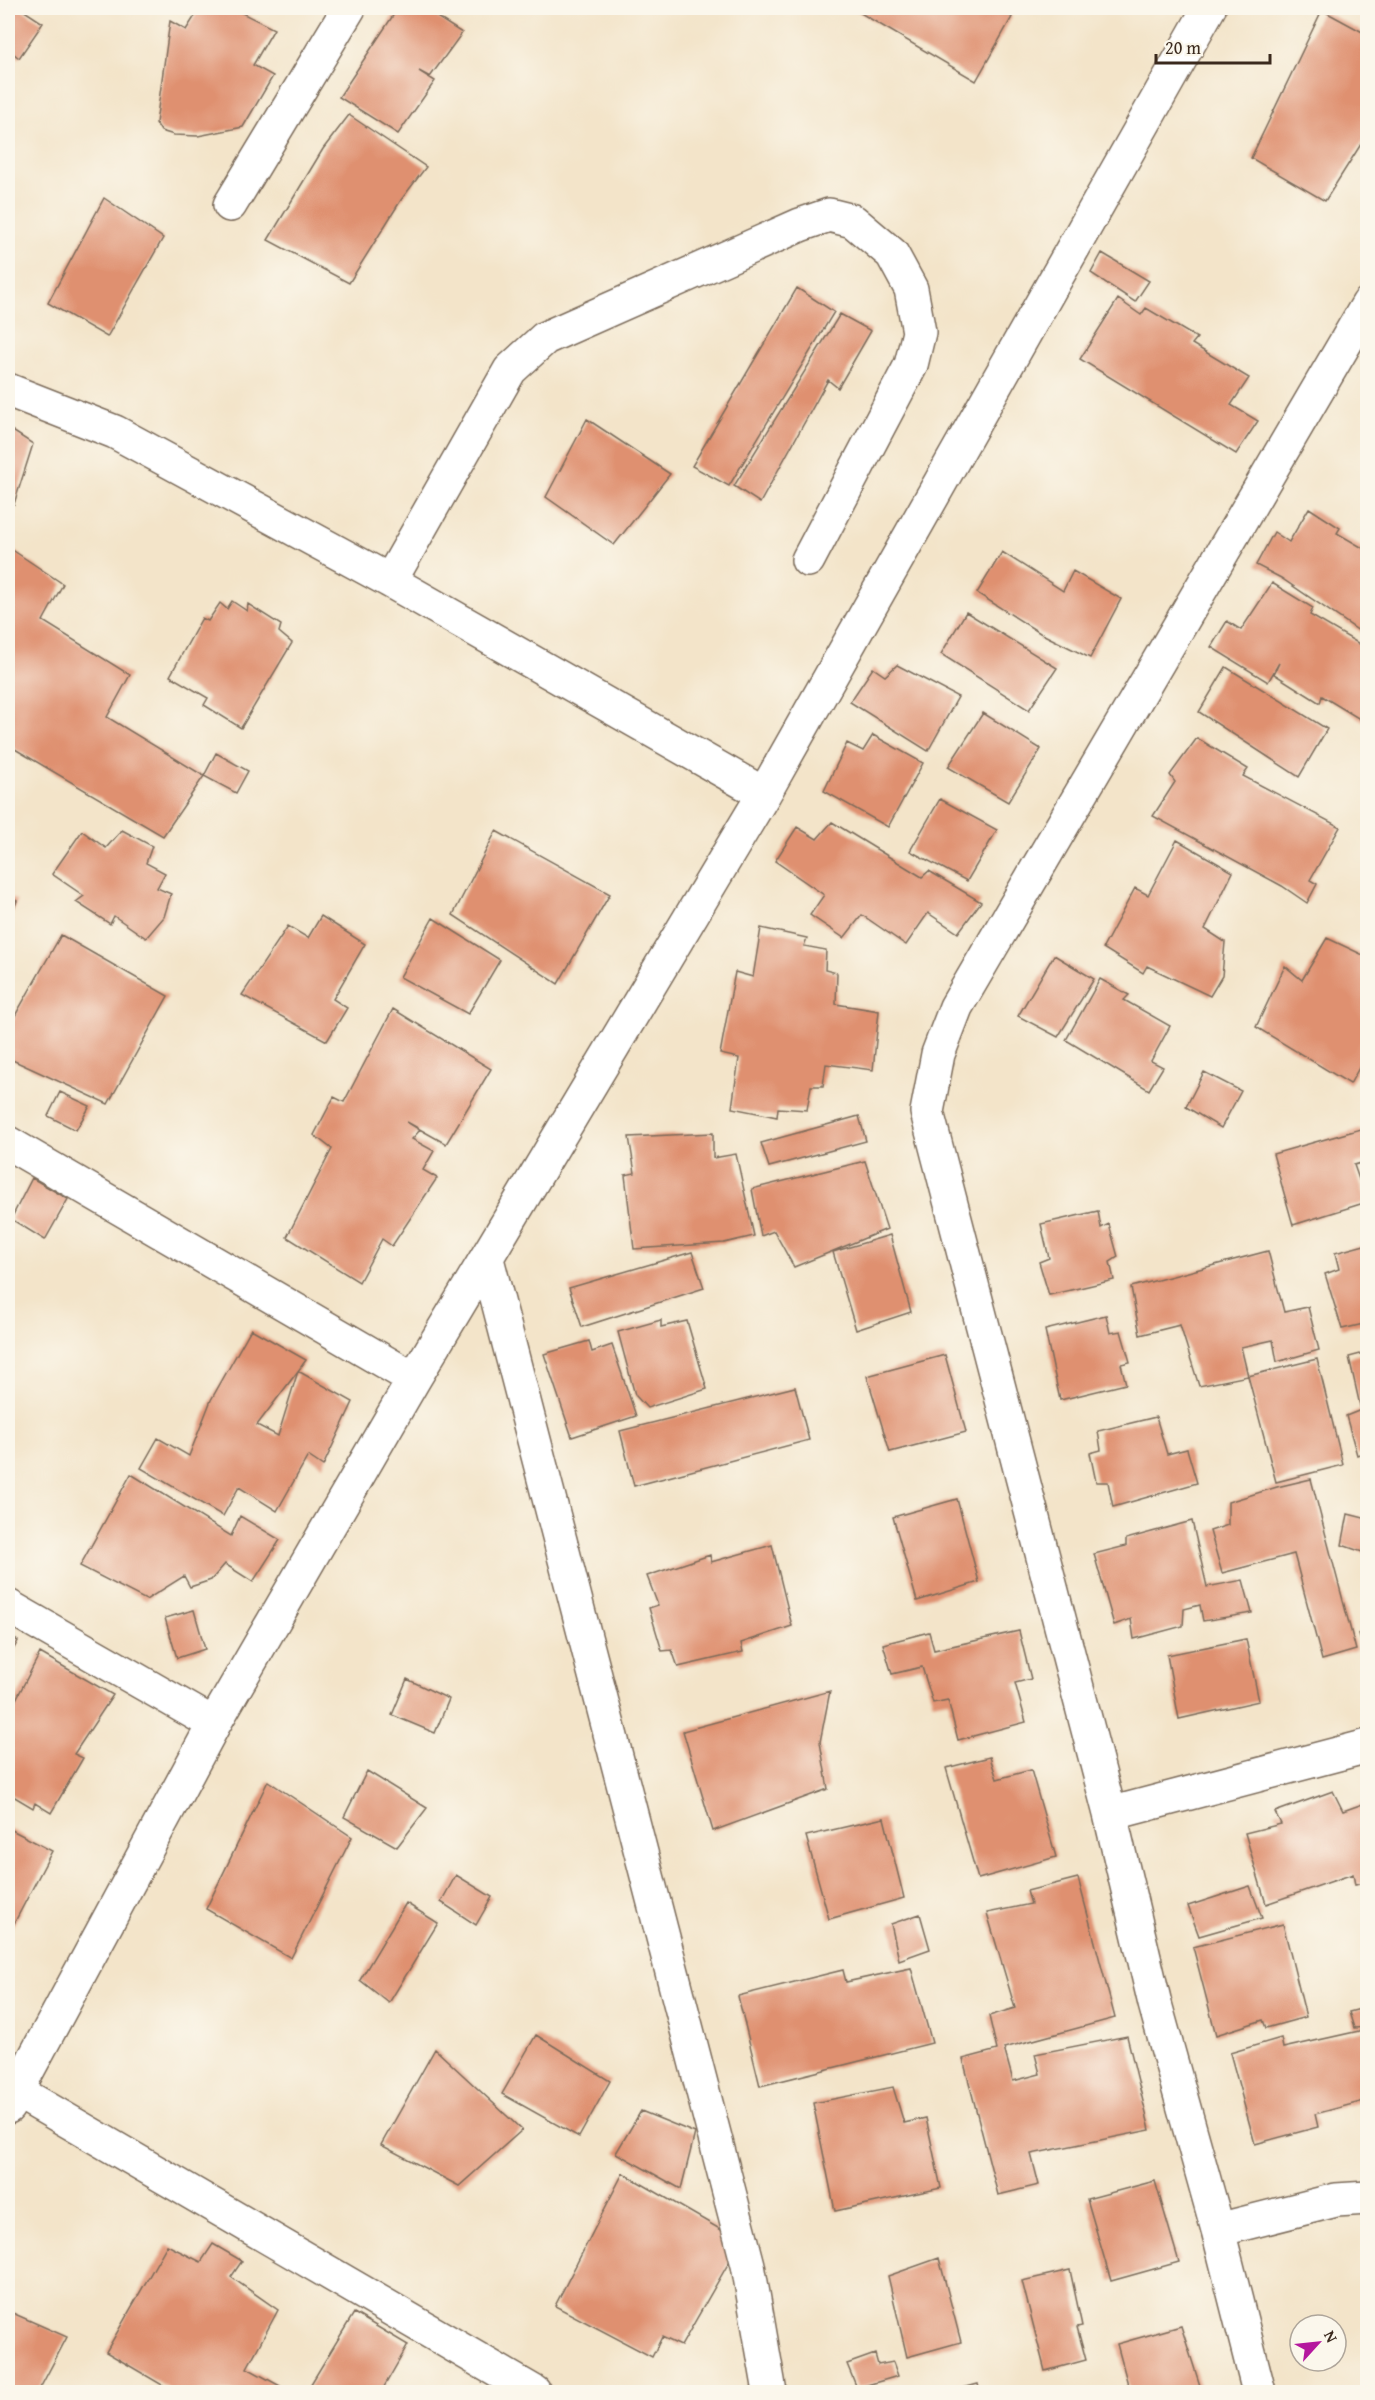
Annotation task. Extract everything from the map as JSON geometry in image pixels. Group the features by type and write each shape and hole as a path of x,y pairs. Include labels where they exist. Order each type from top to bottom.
{"street":[{"path":"230,205 349,8"},
{"path":"534,2392 11,2094 214,1724 414,1379 764,794 1209,8"},
{"path":"390,581 510,370 545,338 800,225 829,215 853,221 892,254 911,289 919,332 911,365 808,560"},
{"path":"1259,2392 1218,2230 1155,2004 1110,1814 927,1112 938,1054 956,1007 1368,304"},
{"path":"8,390 115,432 390,581 764,794"},
{"path":"8,1143 414,1379"},
{"path":"487,1259 748,2265 770,2392"},
{"path":"8,1606 214,1724"},
{"path":"1110,1814 1368,1746"},
{"path":"1218,2230 1336,2200 1368,2198"}],"building":[{"path":"8,8 20,8 43,23 19,58 8,49"},
{"path":"200,8 232,8 274,29 253,65 273,76 243,127 198,136 174,135 161,131 156,123 170,21 186,30"},
{"path":"398,8 423,8 462,33 430,77 419,71 435,81 398,134 339,97"},
{"path":"852,8 996,8 1012,17 976,81"},
{"path":"1322,10 1368,35 1368,143 1363,141 1325,201 1251,158"},
{"path":"349,115 426,167 401,200 349,283 268,240 323,149"},
{"path":"104,198 163,238 107,337 48,303"},
{"path":"1102,253 1149,281 1135,302 1091,273"},
{"path":"797,288 834,312 729,486 692,466"},
{"path":"1118,299 1141,315 1146,308 1197,338 1192,344 1249,378 1231,405 1258,421 1236,454 1080,359"},
{"path":"840,314 871,331 838,388 828,380 760,503 734,486"},
{"path":"587,419 670,474 614,545 546,497"},
{"path":"8,428 33,444 14,504 8,499"},
{"path":"1309,508 1340,528 1337,533 1368,551 1368,637 1281,578 1256,565 1274,532 1289,542"},
{"path":"8,547 63,584 43,621 130,675 107,717 204,776 163,836 8,745"},
{"path":"1002,552 1063,591 1073,571 1121,599 1090,658 1040,633 977,593"},
{"path":"1272,583 1313,608 1310,615 1368,649 1368,713 1363,721 1322,696 1320,703 1274,674 1279,663 1268,682 1211,647 1227,621 1241,630"},
{"path":"232,601 247,611 248,604 281,625 279,632 292,643 241,728 204,705 208,698 170,676 202,618 208,621 220,603 227,609"},
{"path":"966,612 1057,668 1029,710 941,654"},
{"path":"897,665 958,697 928,751 850,702 873,668 885,676"},
{"path":"1226,667 1327,729 1299,777 1199,712"},
{"path":"983,713 1041,749 1008,802 948,767"},
{"path":"873,735 923,763 888,827 824,791 847,743 863,751"},
{"path":"1197,738 1248,769 1243,776 1340,827 1310,880 1317,884 1307,903 1282,886 1153,816 1175,782 1170,775"},
{"path":"216,753 248,771 236,793 204,776"},
{"path":"940,799 997,830 967,881 910,851"},
{"path":"832,822 922,877 929,871 981,902 958,933 928,913 906,945 862,915 844,938 810,915 824,895 775,861 797,827 817,839"},
{"path":"122,830 152,846 146,863 165,873 157,888 171,894 164,917 146,938 114,916 110,924 76,902 84,896 52,874 82,831 106,848"},
{"path":"496,831 610,894 558,984 453,915"},
{"path":"1177,840 1233,872 1205,929 1225,942 1222,976 1210,996 1147,966 1143,973 1103,948 1135,888 1148,895"},
{"path":"8,897 17,901 8,923"},
{"path":"321,916 365,944 333,999 347,1008 327,1041 242,995 288,926 308,938"},
{"path":"433,918 500,960 468,1014 400,977"},
{"path":"761,928 807,938 804,946 826,950 825,970 837,973 836,1004 879,1011 873,1070 826,1064 823,1086 811,1086 807,1110 778,1108 777,1117 732,1108 739,1058 720,1054 735,972 753,977"},
{"path":"61,935 168,996 108,1104 8,1058 8,1028"},
{"path":"1327,938 1365,956 1368,954 1368,1070 1360,1066 1350,1084 1256,1027 1285,966 1302,980"},
{"path":"1054,955 1094,979 1058,1037 1018,1016"},
{"path":"1100,979 1129,995 1124,1000 1170,1026 1151,1061 1163,1067 1149,1090 1066,1040"},
{"path":"393,1009 491,1069 446,1144 407,1122 420,1130 412,1139 434,1151 423,1170 437,1178 392,1246 382,1239 359,1282 287,1237 332,1149 314,1135 334,1097 344,1102"},
{"path":"1204,1072 1241,1091 1221,1128 1186,1107"},
{"path":"60,1092 90,1106 76,1130 48,1116"},
{"path":"859,1116 866,1141 769,1167 761,1143"},
{"path":"1361,1129 1368,1149 1368,1161 1354,1165 1367,1202 1293,1225 1273,1154"},
{"path":"713,1133 713,1158 736,1154 754,1236 724,1243 634,1249 625,1175 635,1173 629,1137"},
{"path":"865,1161 887,1229 794,1267 774,1231 761,1236 752,1189"},
{"path":"32,1178 68,1199 45,1240 11,1219"},
{"path":"1098,1211 1101,1228 1109,1224 1118,1257 1110,1262 1114,1280 1049,1295 1039,1262 1049,1258 1041,1224"},
{"path":"890,1235 911,1312 856,1330 833,1252"},
{"path":"1368,1244 1368,1323 1342,1329 1325,1274 1339,1269 1335,1253"},
{"path":"1268,1251 1284,1312 1308,1307 1319,1350 1277,1362 1273,1340 1241,1347 1248,1376 1199,1386 1180,1325 1140,1335 1131,1287"},
{"path":"692,1252 704,1288 582,1327 569,1288"},
{"path":"1106,1315 1110,1333 1121,1331 1130,1362 1121,1364 1126,1384 1060,1400 1045,1330"},
{"path":"661,1320 661,1327 687,1321 707,1389 647,1408 635,1395 618,1332"},
{"path":"251,1329 306,1360 298,1371 353,1402 323,1466 308,1456 277,1511 239,1487 223,1516 141,1468 158,1438 189,1456 211,1400","holes":["298,1371 278,1436 257,1425"]},
{"path":"589,1341 592,1352 612,1345 636,1416 572,1437 544,1354"},
{"path":"1368,1352 1368,1451 1357,1455 1346,1416 1361,1410 1349,1357"},
{"path":"945,1355 966,1432 890,1452 867,1376"},
{"path":"1317,1359 1343,1465 1276,1482 1248,1376"},
{"path":"795,1387 809,1440 634,1486 620,1431"},
{"path":"1156,1417 1167,1454 1187,1449 1197,1483 1113,1507 1108,1482 1096,1482 1090,1453 1101,1450 1098,1431"},
{"path":"131,1474 231,1536 240,1516 280,1540 253,1582 225,1564 211,1580 190,1587 184,1576 146,1600 80,1566"},
{"path":"1311,1479 1356,1650 1322,1660 1294,1554 1222,1573 1210,1531 1228,1525 1228,1502"},
{"path":"957,1499 979,1582 917,1601 893,1517"},
{"path":"1348,1514 1368,1519 1368,1554 1342,1545"},
{"path":"1192,1521 1207,1587 1243,1580 1252,1613 1203,1621 1200,1605 1184,1609 1183,1626 1134,1639 1131,1619 1114,1625 1094,1554 1126,1546 1126,1539"},
{"path":"772,1545 792,1626 741,1643 743,1652 678,1667 672,1650 662,1651 649,1608 658,1605 647,1576 710,1555 711,1562"},
{"path":"194,1610 205,1649 177,1658 165,1618"},
{"path":"1368,1630 1368,1666 1367,1666 1359,1633"},
{"path":"1019,1631 1031,1679 1015,1683 1026,1722 958,1740 948,1700 933,1703 922,1667 892,1674 883,1644 929,1632 934,1650"},
{"path":"8,1635 18,1641 8,1659"},
{"path":"1246,1639 1259,1701 1179,1719 1167,1655"},
{"path":"40,1653 113,1695 74,1754 83,1758 51,1813 35,1803 33,1808 8,1793 8,1715"},
{"path":"407,1679 449,1699 435,1733 392,1715"},
{"path":"830,1691 820,1742 828,1789 713,1831 683,1731"},
{"path":"990,1757 997,1779 1031,1770 1056,1857 978,1879 946,1768"},
{"path":"367,1771 427,1808 397,1847 344,1817"},
{"path":"268,1781 352,1837 291,1958 206,1909"},
{"path":"1333,1791 1343,1811 1368,1802 1368,1882 1355,1885 1353,1874 1266,1904 1245,1833 1281,1824 1275,1812"},
{"path":"884,1818 904,1898 829,1919 806,1836"},
{"path":"8,1828 52,1851 8,1935"},
{"path":"456,1875 492,1897 476,1925 441,1902"},
{"path":"1078,1878 1115,2018 1004,2048 1013,2081 1040,2074 1035,2054 1127,2036 1150,2130 1031,2154 1039,2185 998,2195 963,2059 997,2050 989,2016 1015,2008 987,1913 1031,1904 1027,1891"},
{"path":"1250,1886 1262,1918 1199,1936 1188,1906"},
{"path":"406,1903 438,1923 389,2003 360,1980"},
{"path":"920,1914 930,1949 899,1960 891,1924"},
{"path":"1283,1924 1306,2017 1266,2028 1263,2020 1216,2035 1193,1947"},
{"path":"911,1968 932,2043 760,2086 738,1996 843,1970 846,1982"},
{"path":"1368,2007 1368,2027 1354,2028 1349,2012"},
{"path":"1368,2029 1368,2100 1315,2114 1318,2127 1255,2144 1230,2053 1281,2038 1283,2048"},
{"path":"536,2035 610,2081 579,2137 502,2094"},
{"path":"435,2049 522,2130 459,2186 381,2145"},
{"path":"893,2087 904,2123 926,2118 941,2188 835,2211 813,2103"},
{"path":"641,2111 695,2133 681,2189 616,2153"},
{"path":"623,2173 725,2232 732,2257 681,2346 662,2337 652,2357 555,2306"},
{"path":"1155,2181 1179,2262 1111,2281 1087,2199"},
{"path":"213,2244 242,2261 231,2277 278,2310 247,2368 291,2392 174,2392 106,2352 167,2245 201,2262"},
{"path":"939,2258 961,2342 907,2357 888,2276"},
{"path":"1070,2270 1082,2326 1077,2327 1086,2360 1045,2371 1022,2281"},
{"path":"8,2311 67,2337 38,2392 8,2392"},
{"path":"354,2313 408,2345 381,2392 306,2392"},
{"path":"1181,2326 1202,2392 1130,2392 1117,2344"},
{"path":"875,2354 878,2365 893,2362 898,2376 857,2388 847,2364"},
{"path":"978,2384 980,2392 948,2392"}]}
